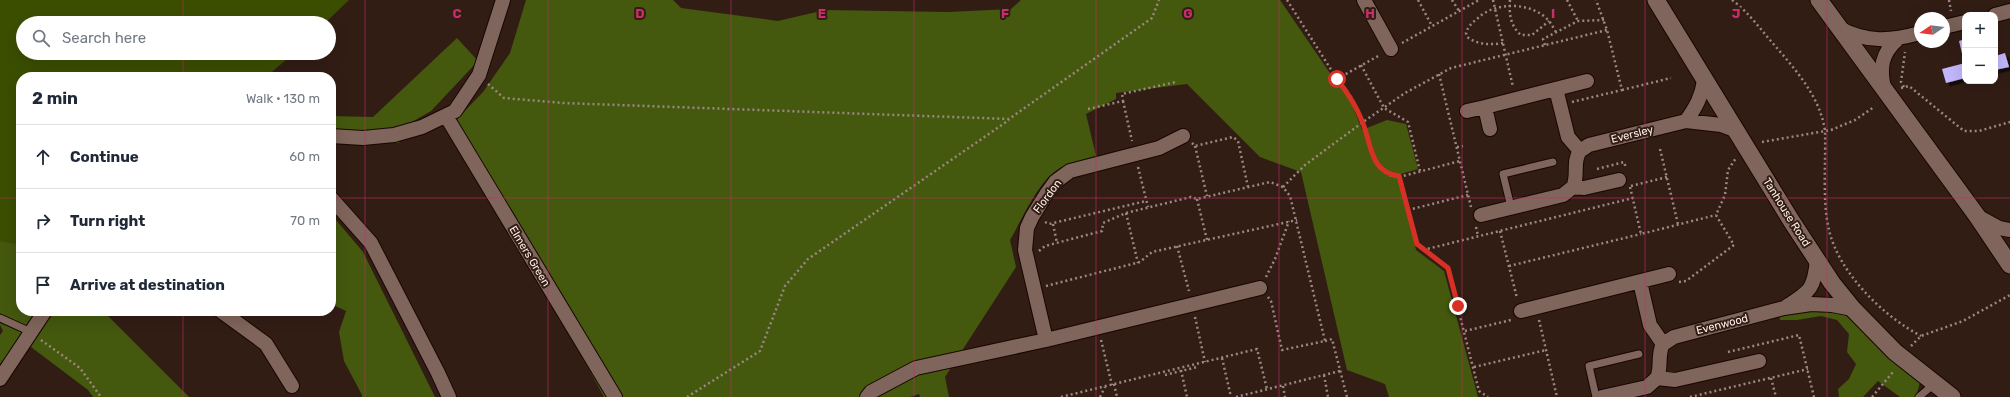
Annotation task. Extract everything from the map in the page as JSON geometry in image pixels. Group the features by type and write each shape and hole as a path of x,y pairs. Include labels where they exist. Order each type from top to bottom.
{"street":[{"path":"336,136 364,138 394,135 422,127 455,111 479,75 503,0"},
{"path":"1364,0 1391,49"},
{"name":"Tanhouse Road","path":"1656,0 1704,80 1817,260 1853,309 1895,352 1952,397"},
{"path":"1819,0 1839,28 1897,89 1977,216 2010,265"},
{"path":"1950,26 1962,23"},
{"path":"1839,28 1848,33 1865,38 1901,38 1914,35"},
{"path":"1897,89 1882,74 1883,58 1888,48 1901,38"},
{"path":"1686,121 1696,107 1702,93 1704,80"},
{"path":"1467,111 1587,81"},
{"path":"1476,215 1563,194 1572,187 1576,178 1575,160 1580,151 1568,137 1556,89"},
{"path":"1485,107 1490,129"},
{"name":"Elmers Green","path":"446,116 615,397"},
{"name":"Eversley","path":"1580,151 1589,146 1686,121 1720,125 1737,131"},
{"name":"Flordon","path":"1046,340 1027,262 1025,238 1027,228 1034,214 1055,182 1070,171 1159,148 1183,136"},
{"path":"1572,187 1584,188 1626,180"},
{"path":"336,204 371,243 435,366 449,397"},
{"path":"1977,216 1999,228 2010,230"},
{"name":"Evenwood","path":"1784,308 1808,293 1815,276 1817,260"},
{"path":"1520,311 1640,282 1670,279"},
{"path":"1602,397 1647,387 1657,378 1659,369 1659,352 1663,344 1650,325 1640,282"},
{"path":"867,397 871,392 916,368 1046,340 1260,288"},
{"name":"Evenwood","path":"1663,344 1674,336 1784,308 1811,304 1832,305 1853,309"},
{"path":"0,379 42,316"},
{"path":"228,316 266,344 292,386"},
{"path":"1657,378 1675,380 1760,360"}],"lane":[{"path":"1511,207 1503,174 1554,162"},
{"path":"0,318 31,332"},
{"path":"1596,397 1589,366 1639,354"},
{"path":"1919,397 1934,384"}],"path":[{"path":"687,397 760,351 785,286 808,259 1152,18 1159,0"},
{"path":"1287,0 1337,79 1351,98 1363,122 1372,154 1379,167 1389,175 1399,176 1460,161"},
{"path":"1418,0 1432,26"},
{"path":"1452,0 1459,11"},
{"path":"1337,79 1479,0"},
{"path":"1493,0 1516,99"},
{"path":"1510,0 1509,7 1514,28 1524,36 1535,33 1549,21"},
{"path":"1567,0 1578,21"},
{"path":"1596,0 1607,30 1622,90"},
{"path":"1732,0 1754,20 1801,77 1818,106 1823,119 1828,222 1836,249 1853,276 1868,295 1897,322 1921,336"},
{"path":"1504,43 1482,43 1470,39 1466,35 1467,29 1478,17 1488,10 1495,7 1509,7 1530,9 1549,21 1556,32"},
{"path":"1545,45 1543,39 1578,21 1604,20"},
{"path":"1283,187 1305,165 1363,122 1404,93 1451,68 1607,30"},
{"path":"1897,89 1901,82 1906,45 1901,38"},
{"path":"1361,65 1384,108 1408,122 1420,171"},
{"path":"1439,74 1468,195 1476,215 1478,236"},
{"path":"479,75 504,98 563,103 1009,119"},
{"path":"1560,105 1671,78"},
{"path":"1088,109 1123,101 1122,94 1176,82"},
{"path":"1897,89 1909,86 1964,131 1979,131 2010,122"},
{"path":"1762,142 1831,130 1847,124 1874,107"},
{"path":"1183,136 1195,146 1207,196"},
{"path":"1195,146 1233,138 1238,141 1248,187"},
{"path":"1457,147 1463,146"},
{"path":"1660,149 1678,225"},
{"path":"1716,215 1725,195 1728,170 1736,158"},
{"path":"1597,169 1624,162 1626,180 1633,198 1641,234"},
{"path":"1399,176 1417,244 1448,268 1480,391 1488,397"},
{"path":"1626,180 1666,177"},
{"path":"1027,262 1044,246 1102,231 1103,223 1126,213 1191,197 1197,199 1270,182 1283,187 1290,196 1325,340"},
{"path":"1408,210 1468,195"},
{"path":"1423,250 1633,198"},
{"path":"1197,199 1207,240"},
{"path":"1034,214 1049,224 1052,224 1146,201"},
{"path":"1126,213 1138,263"},
{"path":"1509,266 1716,215"},
{"path":"1670,279 1686,281 1734,245 1716,215"},
{"path":"1034,289 1138,263 1152,252 1297,220"},
{"path":"1289,221 1275,260 1260,288 1271,301 1282,350 1332,339 1347,397"},
{"path":"1052,224 1057,243"},
{"path":"1465,331 1522,317 1500,231"},
{"path":"1911,346 1921,336 1963,321 2010,295"},
{"path":"1536,308 1556,397"},
{"path":"1097,327 1117,397"},
{"path":"31,332 80,368 101,397"},
{"path":"1061,397 1181,369 1258,349 1267,389"},
{"path":"1474,367 1546,350"},
{"path":"1222,358 1231,397"},
{"path":"1165,375 1181,369 1197,367"},
{"path":"1181,369 1187,397"},
{"path":"1690,397 1808,369"},
{"path":"1236,397 1340,371"},
{"path":"1872,397 1893,372"},
{"path":"1324,375 1328,397"},
{"path":"1771,378 1776,397"},
{"path":"1100,397 1105,386"},
{"path":"1283,386 1285,397"}],"green space":[{"path":"0,0 349,0 332,16 16,16 16,60 286,60 272,72 16,72 16,294 0,313"},
{"path":"526,0 673,0 681,8 778,21 825,10 948,12 1011,9 1021,0 1280,0 1336,82 1350,99 1362,130 1387,120 1406,124 1418,169 1401,174 1416,250 1444,271 1478,397 1389,397 1385,384 1347,370 1301,172 1260,157 1187,84 1116,93 1116,99 1086,114 1096,156 1064,166 1055,171 1033,198 1010,240 1016,267 945,377 949,397 920,397 919,394 910,397 604,397 455,121 483,92 510,53"},
{"path":"457,38 478,61 431,111 405,126 399,143 336,140 336,116 373,117"},
{"path":"336,220 363,252 435,397 362,397 344,361 339,332 346,311 336,306"},
{"path":"0,241 16,244 16,316 108,316 189,397 93,397 88,390 31,347 15,345 0,364 0,335 3,331 0,325"},
{"path":"1777,304 1852,310 1920,382 1917,393 1922,397 1900,397 1878,381 1863,397 1839,397 1838,389 1849,379 1856,364 1847,352 1849,334 1837,320 1821,316 1797,320 1780,320"}],"building":[{"path":"1962,40 1962,54 1959,41"},
{"path":"2005,53 2009,67 1998,69 1998,55"},
{"path":"1962,64 1962,79 1946,83 1942,69"}],"route":[{"path":"1337,79 1351,98 1363,122 1372,154 1379,167 1389,175 1399,176 1417,244 1448,268 1458,306"}]}
